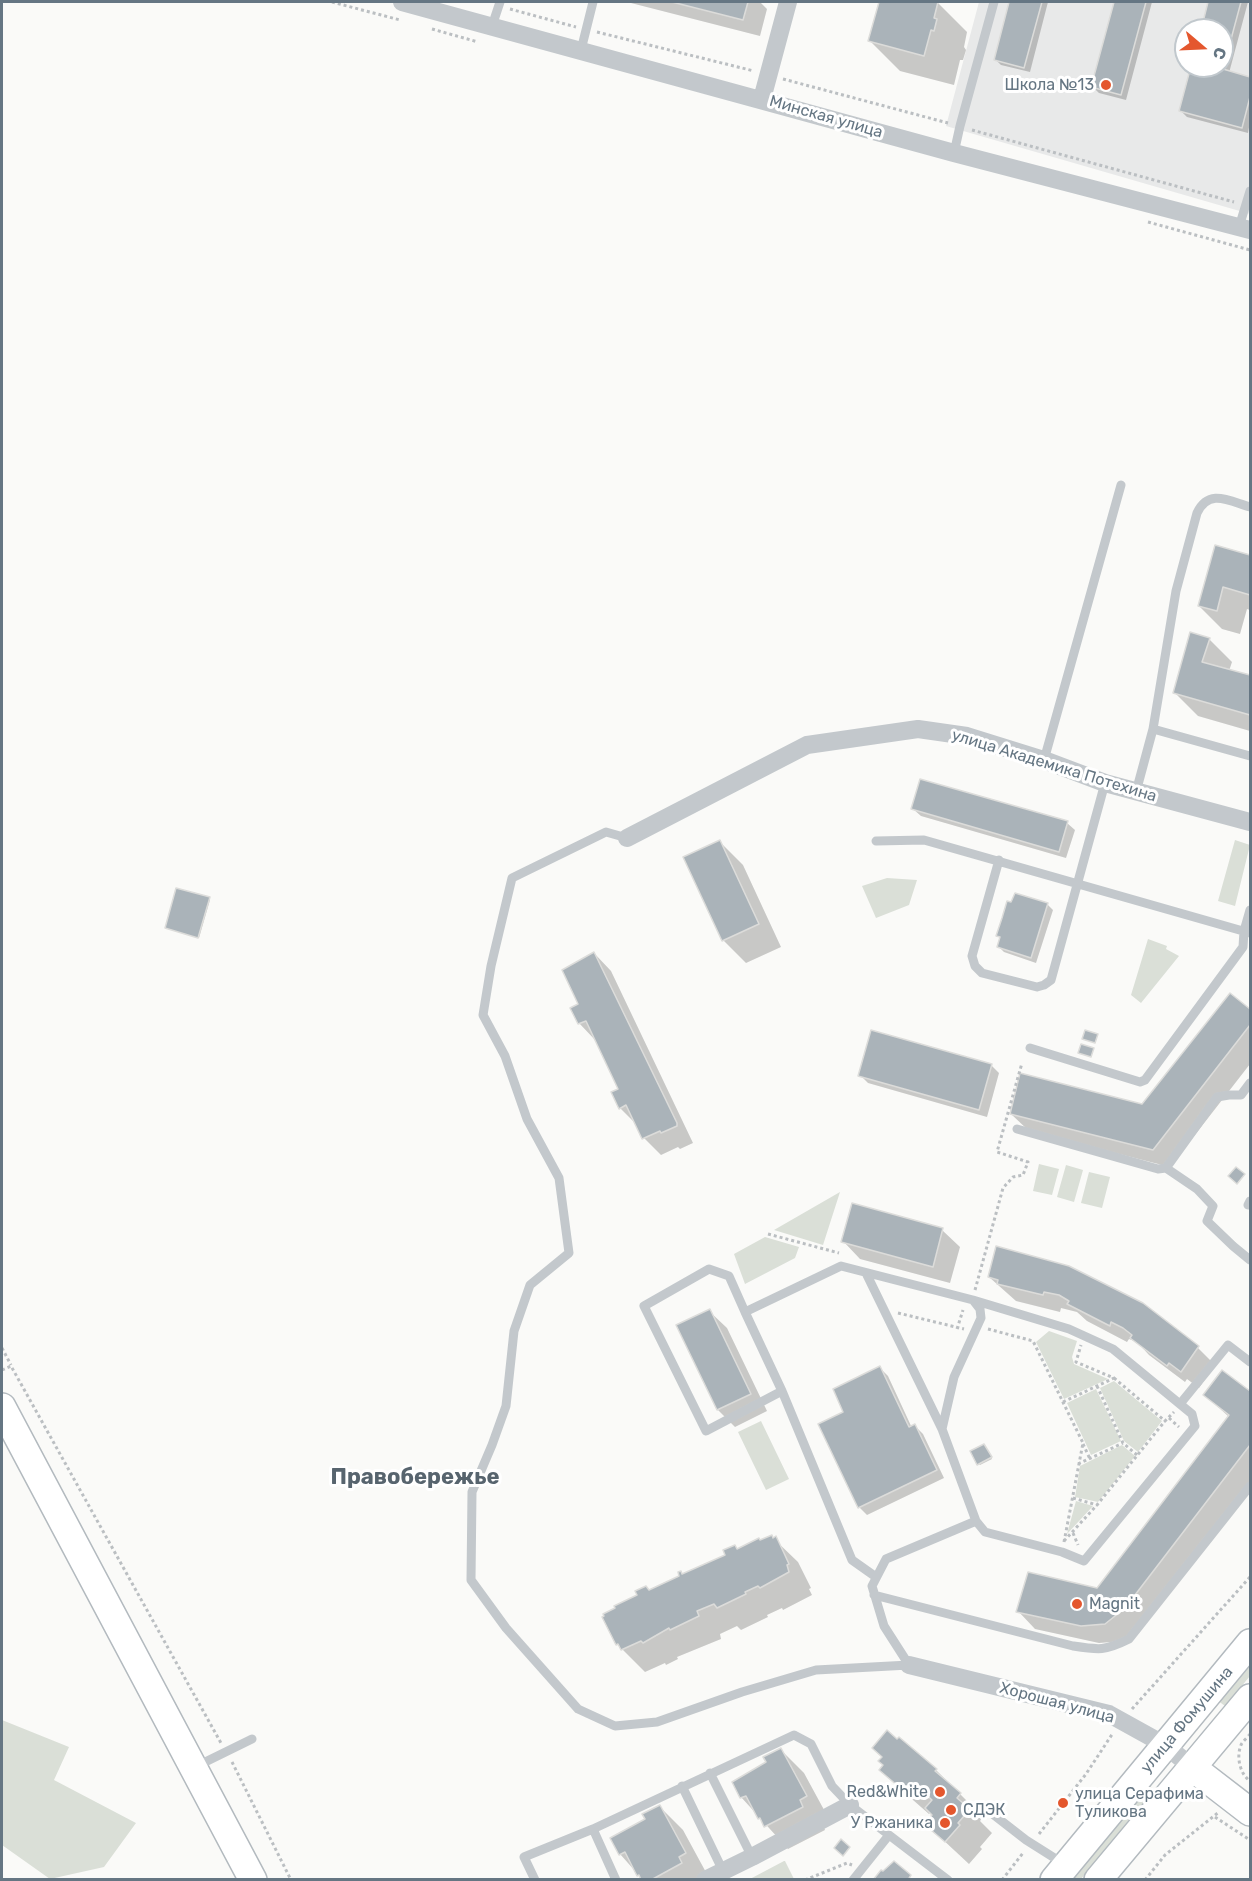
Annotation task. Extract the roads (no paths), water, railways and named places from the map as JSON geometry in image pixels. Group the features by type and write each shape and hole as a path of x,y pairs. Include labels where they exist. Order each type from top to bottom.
{"street":[{"name":"Минская улица","path":"402,2 954,153 1245,228"},
{"path":"762,99 788,2"},
{"name":"улица Академика Потехина","path":"627,838 807,745 918,729 968,736 1044,760 1105,783 1251,822"},
{"path":"2,1407 253,1880"},
{"name":"улица Фомушина","path":"1060,1872 1251,1643"},
{"name":"Хорошая улица","path":"909,1665 1109,1714 1165,1745 1192,1768"},
{"path":"1098,1880 1251,1698"},
{"path":"1192,1768 1235,1801"},
{"path":"705,1880 850,1805"}],"lane":[{"path":"581,50 593,2"},
{"path":"954,153 994,2"},
{"path":"492,26 499,3"},
{"path":"1245,228 1251,191"},
{"path":"1044,760 1120,485"},
{"path":"1136,792 1153,729 1176,591 1197,513 1202,504 1211,498 1251,507"},
{"path":"1153,729 1251,756"},
{"path":"999,860 972,956 975,966 982,973 1037,987 1044,986 1051,980 1105,783"},
{"path":"627,838 606,832 512,878 491,966 483,1015 505,1056 527,1119 559,1178 569,1254 530,1285 514,1331 506,1406 472,1492 471,1580 506,1628 578,1709 615,1726 657,1722 742,1692 816,1670 909,1665 884,1626 872,1586 876,1577 885,1559 976,1521"},
{"path":"876,842 924,840 1247,932"},
{"path":"1030,1048 1140,1082 1144,1080 1243,947 1251,910"},
{"path":"1166,1168 1217,1097 1241,1095 1251,1083"},
{"path":"1017,1129 1158,1169 1166,1168 1197,1189 1213,1206 1207,1221 1251,1260"},
{"path":"745,1312 841,1266 970,1299 1084,1335 1113,1349 1192,1414 1195,1426 1084,1561 1062,1552 985,1532 976,1521 942,1429 866,1273"},
{"path":"782,1391 706,1431 644,1306 709,1269 729,1276 782,1391 852,1560 876,1577"},
{"path":"942,1429 954,1377 981,1318 980,1309 970,1299"},
{"path":"1180,1404 1228,1344 1251,1362"},
{"path":"874,1596 1073,1646 1094,1650 1109,1649 1129,1639 1251,1486"},
{"path":"535,1880 524,1857 593,1829 794,1735 811,1744 832,1786 850,1805 948,1880"},
{"path":"193,1768 252,1739"},
{"path":"710,1773 752,1857"},
{"path":"682,1786 723,1871"},
{"path":"981,1805 1026,1840 1060,1872"},
{"path":"593,1829 616,1880"},
{"path":"854,1880 888,1835"}],"place":[{"name":"Школа №13","path":"1106,85"},
{"name":"Magnit","path":"1077,1604"},
{"name":"Red&White","path":"940,1792"},
{"name":"улица Серафима Туликова","path":"1063,1803"},
{"name":"СДЭК","path":"951,1810"},
{"name":"У Ржаника","path":"945,1823"}],"district":[{"name":"Правобережье","path":"415,1478"}]}
